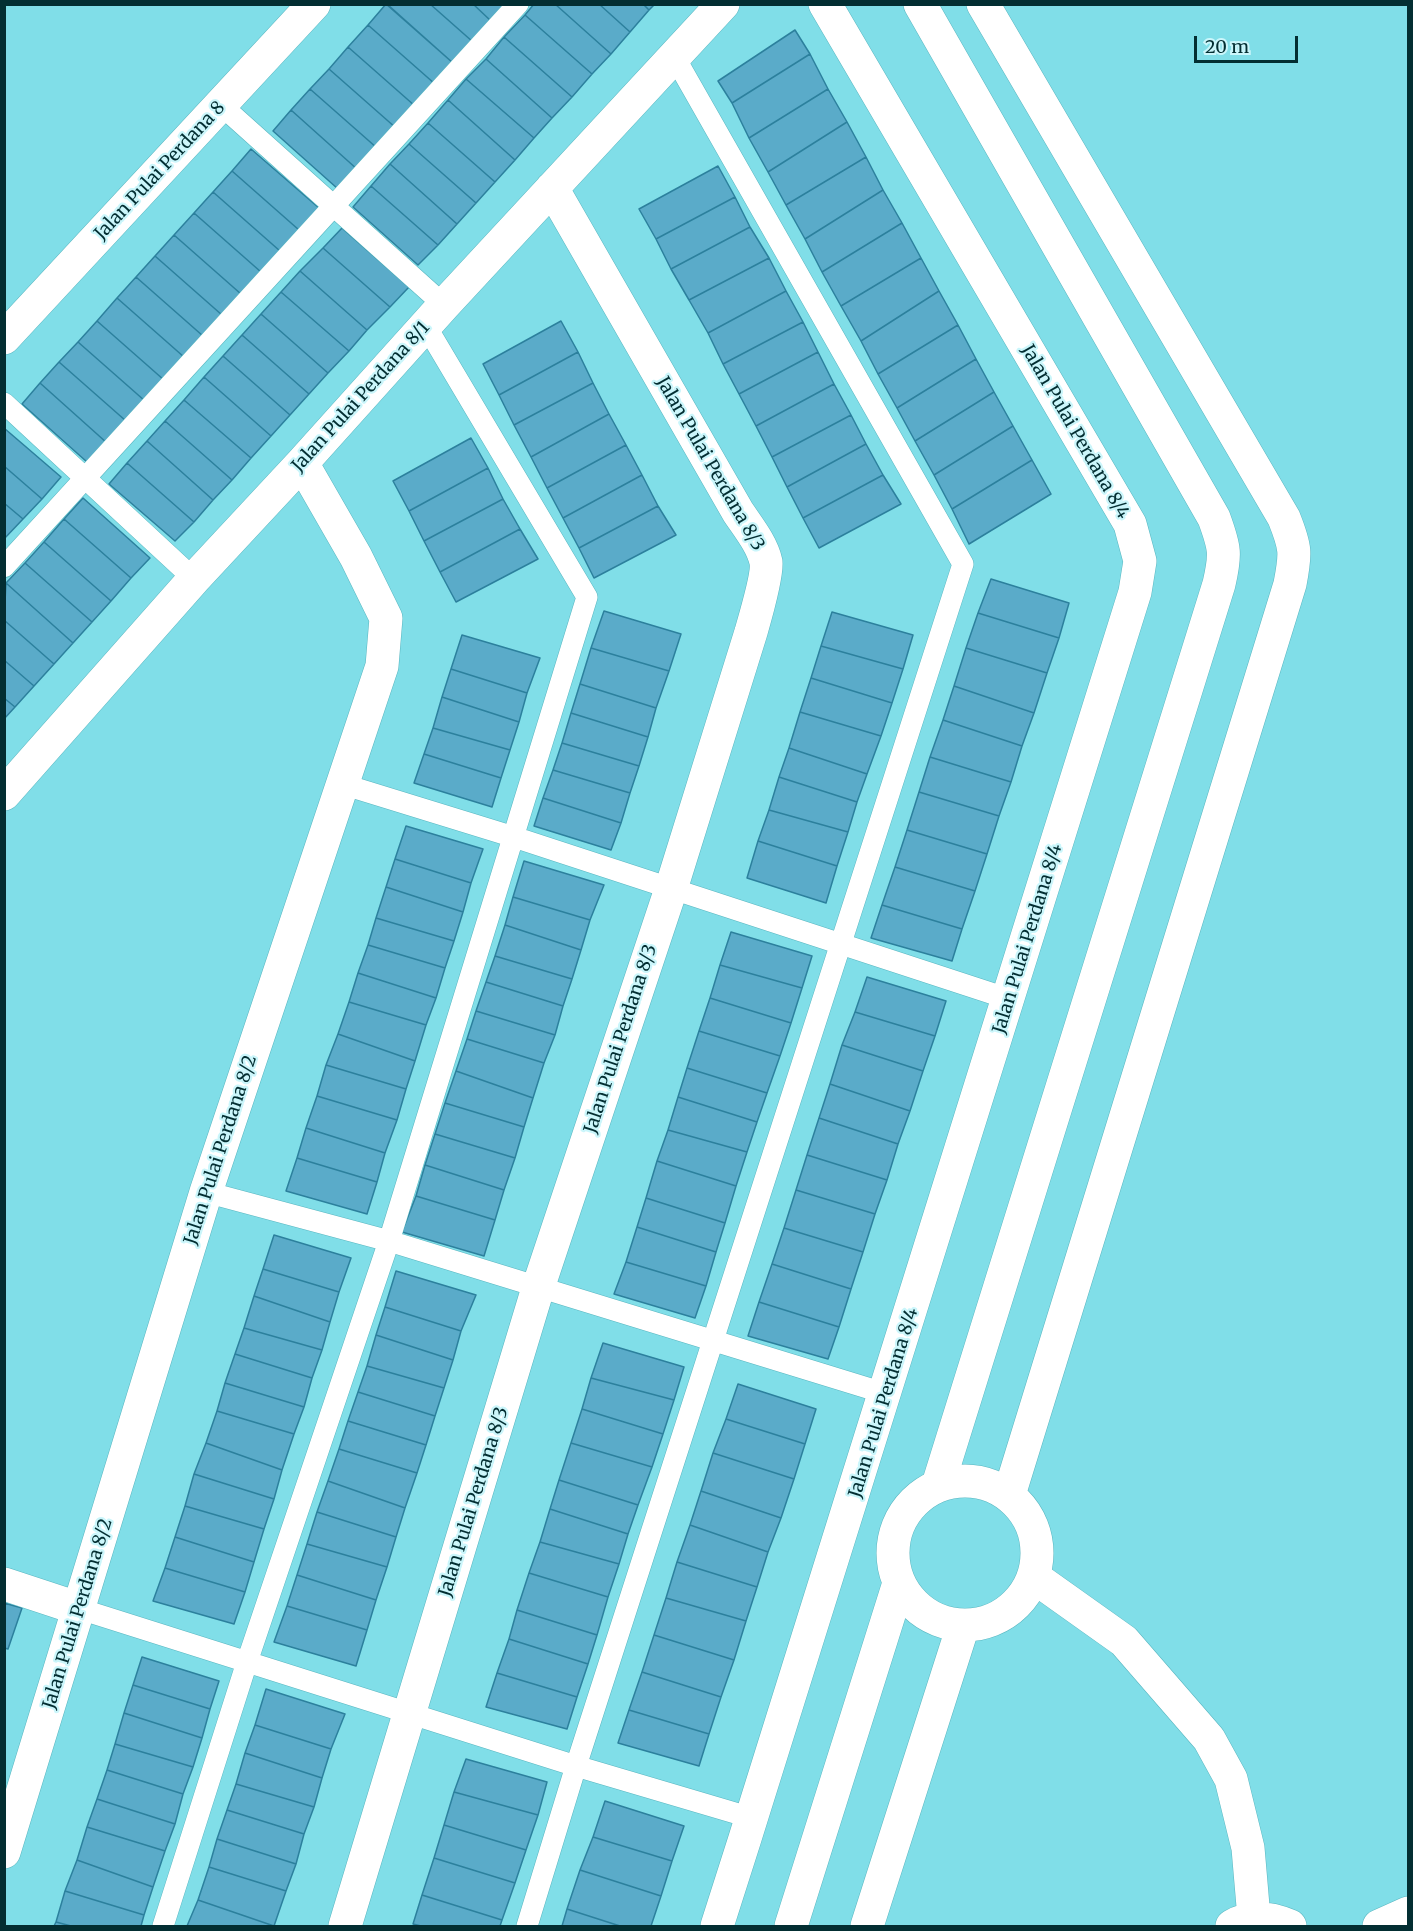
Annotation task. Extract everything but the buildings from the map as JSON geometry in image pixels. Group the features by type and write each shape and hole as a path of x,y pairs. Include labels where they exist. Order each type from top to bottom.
{"street":[{"name":"Jalan Pulai Perdana 8","path":"4,338 314,4"},
{"name":"Jalan Pulai Perdana 8/1","path":"4,794 194,579 723,4"},
{"name":"Jalan Pulai Perdana 8/4","path":"717,1926 1010,999 1135,592 1140,561 1130,524 825,4"},
{"path":"920,4 1214,518 1222,539 1225,559 938,1485"},
{"path":"982,4 1284,518 1293,539 1296,555 1290,584 1009,1495"},
{"name":"Jalan Pulai Perdana 8/3","path":"345,1926 538,1288 671,889 759,608 766,564 754,537 552,189"},
{"name":"Jalan Pulai Perdana 8/2","path":"4,1852 206,1192 382,666 386,618 356,557 303,463"},
{"path":"956,1480 975,1480 993,1485 1023,1508 1032,1524 1037,1541 1038,1559 1034,1576 1026,1593 1000,1617 982,1624 963,1626 943,1623 925,1614 910,1601 899,1583 893,1564 893,1544 898,1524 908,1508 938,1485 956,1480"},
{"path":"1034,1576 1124,1641 1209,1739 1231,1779 1248,1848 1243,1922 1273,1919 1290,1926"},
{"path":"791,1926 899,1583"},
{"path":"4,1584 80,1609"},
{"path":"867,1926 963,1626"},
{"path":"1380,1926 1408,1913"}],"lane":[{"path":"4,567 518,4"},
{"path":"527,1926 576,1766 963,564 674,56"},
{"path":"164,1926 247,1662 389,1241 587,597 435,316 334,205 221,105"},
{"path":"4,404 86,477 194,579"},
{"path":"342,784 514,837 1010,999"},
{"path":"206,1192 389,1241 887,1394"},
{"path":"80,1609 576,1766 752,1818"}]}
